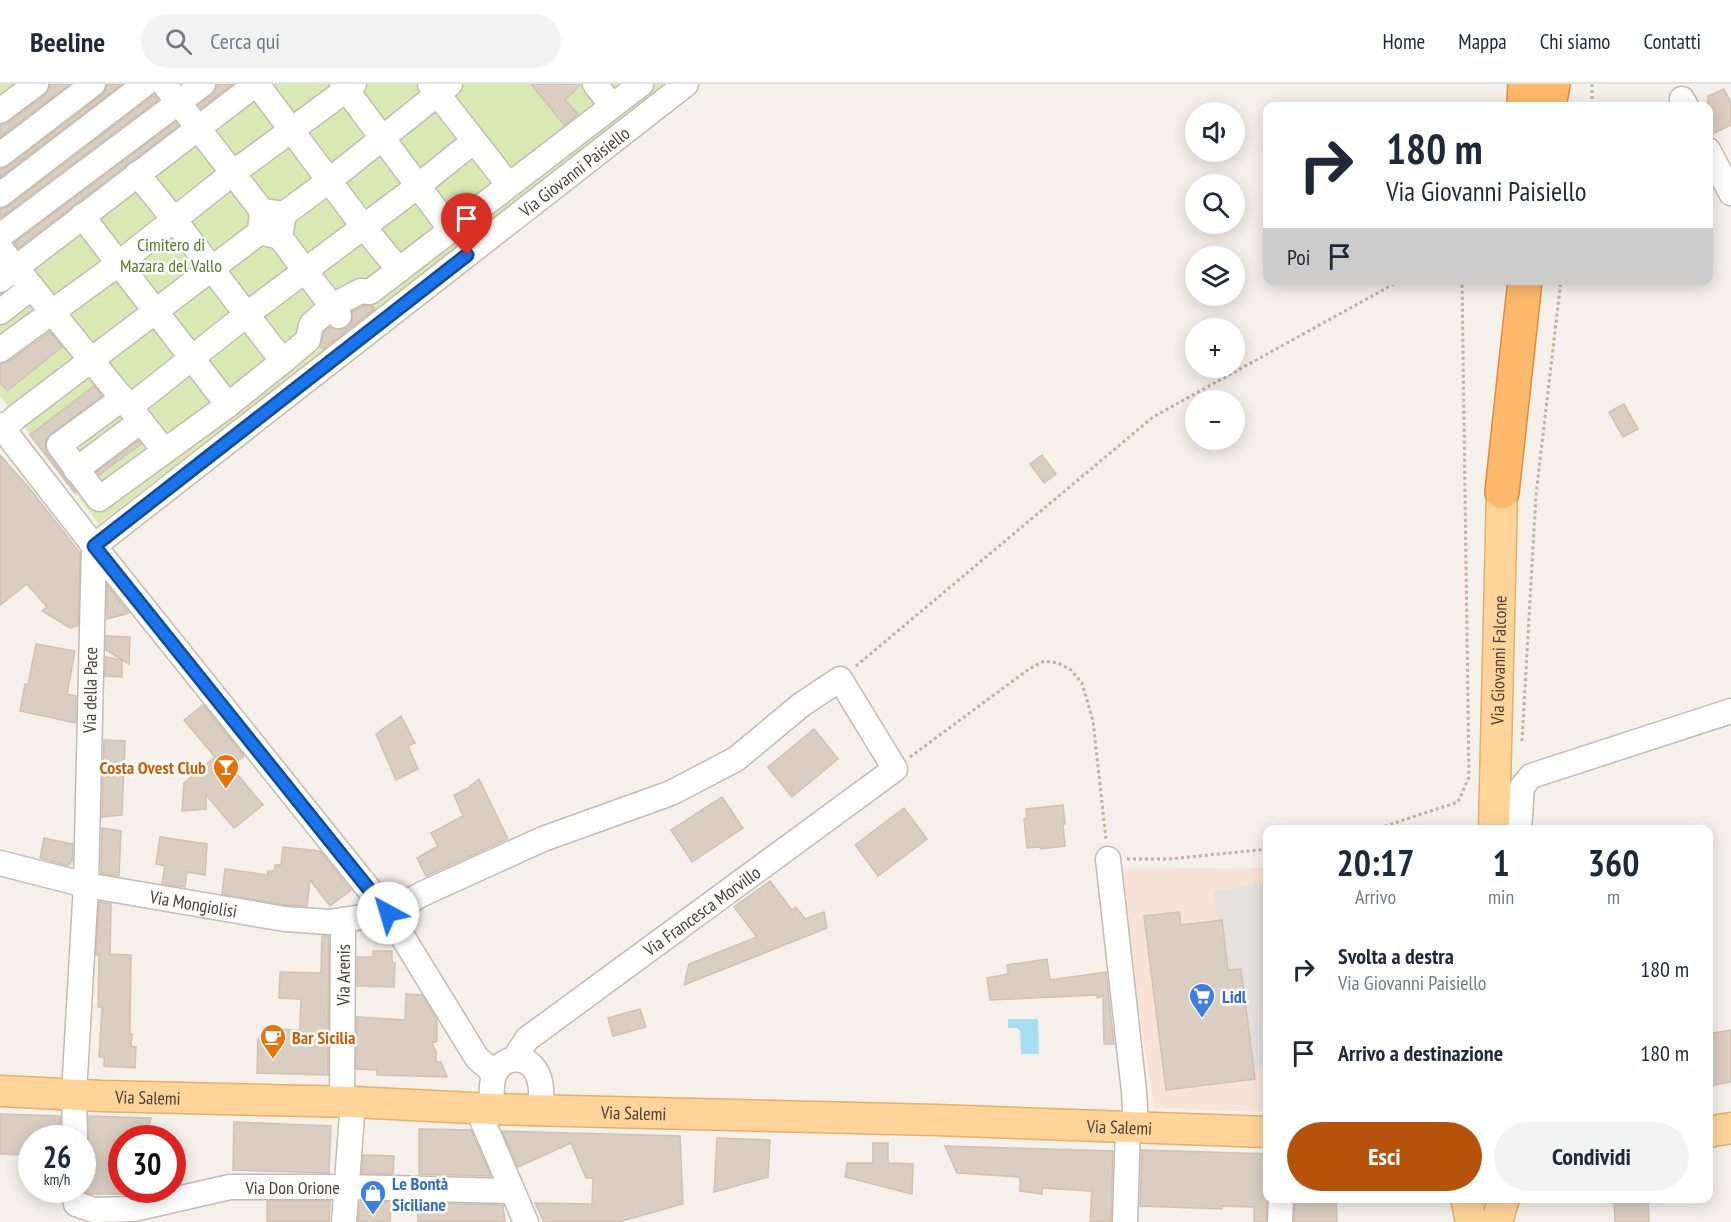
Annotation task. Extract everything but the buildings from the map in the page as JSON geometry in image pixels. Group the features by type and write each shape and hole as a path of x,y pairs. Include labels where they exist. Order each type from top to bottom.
{"highway":[{"path":"1506,102 1507,84"},
{"path":"1524,102 1526,84"},
{"path":"1550,102 1554,84"},
{"path":"1501,285 1502,492"},
{"path":"1502,492 1512,285"},
{"path":"1502,492 1523,285"}],"main road":[{"name":"Via Giovanni Falcone","path":"1494,825 1502,492"},
{"name":"Via Salemi","path":"0,1091 347,1102 541,1111 1263,1132"},
{"path":"1713,1131 1731,1128"},
{"path":"1467,1203 1471,1222"},
{"path":"1497,1222 1503,1203"}],"street":[{"path":"0,111 36,84"},
{"path":"0,155 93,84"},
{"path":"0,195 145,84"},
{"path":"0,236 172,93 203,84"},
{"path":"8,274 257,84 399,270"},
{"path":"595,84 612,106"},
{"name":"Via Giovanni Paisiello","path":"94,546 345,323 686,84"},
{"path":"0,350 176,220 233,173 293,131 348,86 382,138 451,230"},
{"path":"345,323 361,291 369,292 399,270 635,86"},
{"path":"494,1073 477,1058 388,913 94,546 2,427 330,180 382,138 439,87 474,141 508,184"},
{"path":"172,93 345,323"},
{"path":"345,323 311,326 308,340 283,361 228,405 99,499 59,445 131,408 192,357 474,141"},
{"path":"1713,159 1731,193"},
{"path":"137,174 176,220 283,361"},
{"path":"82,216 228,405"},
{"path":"0,248 8,274 32,287 165,451"},
{"path":"0,312 32,287"},
{"name":"Via della Pace","path":"75,1125 74,1094 86,885 94,546"},
{"path":"388,913 422,894 543,839 671,793 736,759 801,705 840,679 894,769"},
{"path":"1519,825 1522,787 1531,776 1731,711"},
{"name":"Via Francesca Morvillo","path":"515,1059 527,1039 894,769"},
{"path":"1108,859 1134,1091 1125,1222"},
{"name":"Via Mongiolisi","path":"0,863 86,885 285,919 328,922 388,913"},
{"name":"Via Arenis","path":"343,920 347,1102 347,1187 344,1222"},
{"path":"526,1222 512,1191 484,1109 494,1073 502,1062 515,1059 527,1062 536,1071 541,1085 541,1111"},
{"name":"Via Don Orione","path":"76,1205 94,1210 134,1209 230,1187 512,1191"},
{"path":"1280,1222 1281,1203"}],"path":[{"path":"1592,84 1592,102"},
{"path":"840,679 1153,417 1392,285"},
{"path":"1388,825 1458,802 1469,777 1462,285"},
{"path":"1521,750 1536,495 1560,285"},
{"path":"894,769 1029,669 1044,661 1058,663 1071,670 1082,683 1093,720 1108,859 1170,859 1263,850"}],"shaded area":[{"path":"1263,868 1263,1112 1154,1108 1117,869"},
{"path":"1263,883 1263,1067 1254,1068 1241,969 1228,970 1222,921 1218,921 1214,892"}],"green space":[{"name":"Cimitero di Mazara del Vallo","path":"0,84 673,84 99,524 0,396"}],"water":[{"path":"1008,1019 1038,1019 1039,1054 1021,1054 1020,1031 1017,1028 1008,1028"}],"place":[{"name":"Costa Ovest Club","path":"226,790"},
{"name":"Lidl","path":"1202,1019"},
{"name":"Bar Sicilia","path":"273,1060"},
{"name":"Le Bontà Siciliane","path":"373,1216"}],"route":[{"path":"388,913 94,546 467,255"}]}
